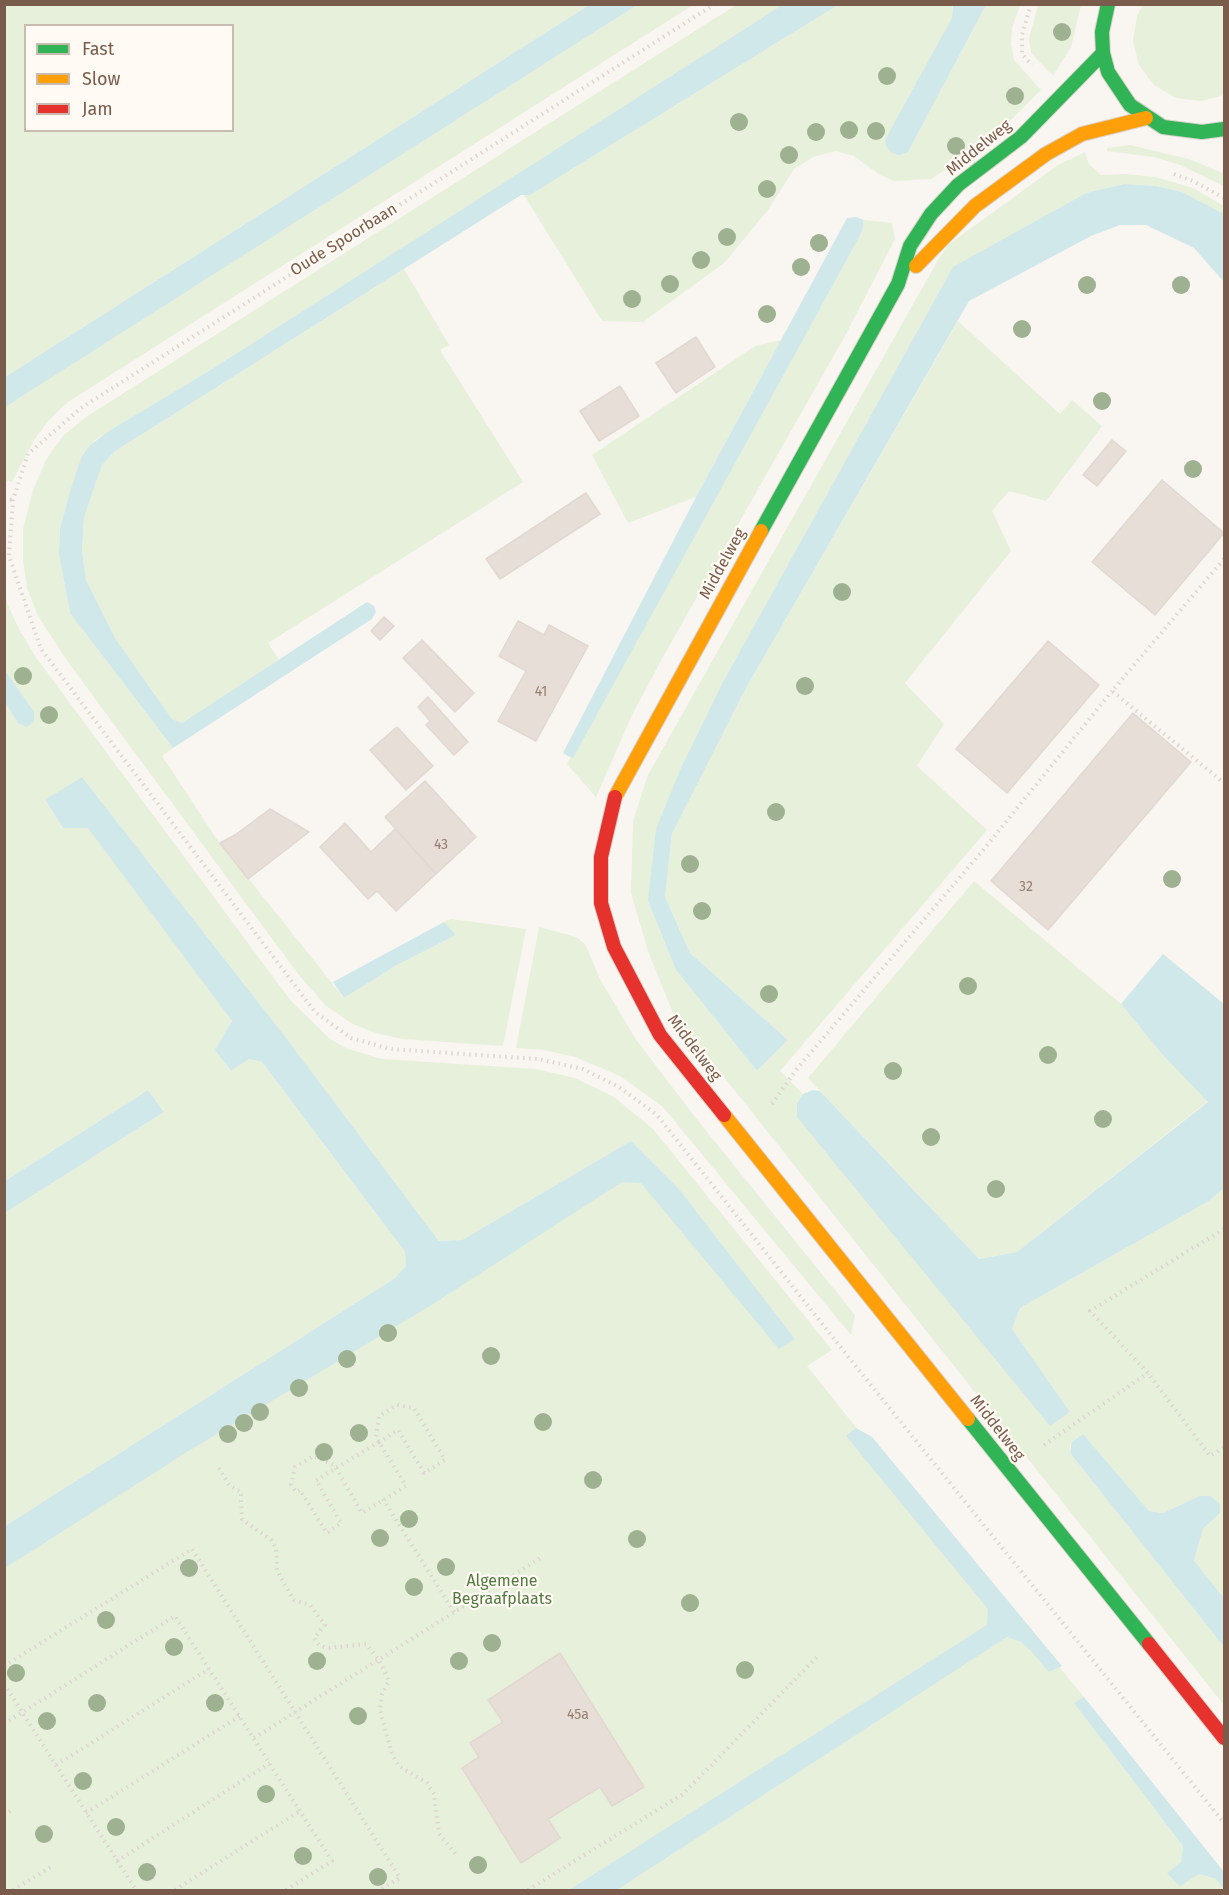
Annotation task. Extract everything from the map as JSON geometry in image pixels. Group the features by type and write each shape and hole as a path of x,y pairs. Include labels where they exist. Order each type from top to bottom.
{"street":[{"path":"1108,4 1102,32 1103,53 1118,90 1130,105 1146,118 1163,127 1182,131 1223,130"},
{"name":"Middelweg","path":"1103,53 1021,137 958,185 931,214 910,246 898,284 615,795 602,857 601,903 614,947 660,1035 1224,1738"},
{"name":"Middelweg","path":"898,284 975,206 1046,154 1082,134 1146,118"}],"path":[{"name":"Oude Spoorbaan","path":"715,4 81,408 28,454 14,500 9,556 41,649 315,1012 351,1038 390,1049 538,1059 583,1069 619,1087 657,1115 850,1359 1224,1822"},
{"path":"4,498 14,500"},
{"path":"778,1112 771,1102 796,1070 984,849 1112,691 1224,559"},
{"path":"1112,691 1224,783"},
{"path":"1224,1229 1090,1311 1148,1373 1210,1456 1224,1448"},
{"path":"1053,1437 1148,1373"},
{"path":"379,1442 376,1438 379,1416 397,1405 414,1408 445,1460 424,1473 398,1430 379,1442 336,1468 316,1480 341,1523 327,1533 300,1490 296,1492 291,1484 295,1467 314,1456 336,1468 362,1512 406,1486 379,1442"},
{"path":"219,1468 229,1485 241,1492 242,1519 271,1540 276,1548 276,1571 294,1600 310,1605 325,1625 314,1638 319,1645 328,1648 366,1644 378,1660 389,1681 382,1694 380,1710 392,1754 399,1766 427,1783 434,1794 439,1834 458,1857"},
{"path":"383,1499 454,1612"},
{"path":"4,1666 192,1549 400,1878 380,1890"},
{"path":"254,1738 542,1557"},
{"path":"4,1724 175,1616 332,1861 286,1890"},
{"path":"528,1890 683,1794 817,1657"},
{"path":"56,1765 209,1669"},
{"path":"4,1684 136,1890"},
{"path":"86,1813 240,1716"},
{"path":"117,1861 270,1763"},
{"path":"4,1815 14,1809"},
{"path":"175,1890 300,1811"},
{"path":"13,1890 51,1867"}],"green space":[{"path":"5,5 589,5 5,377"},
{"path":"637,5 693,5 68,402 49,420 34,440 12,482 5,480 4,407"},
{"path":"736,5 784,5 212,369 95,440 81,458 60,529 59,554 70,613 173,748 162,756 216,838 344,998 397,965 456,935 444,922 451,919 526,929 503,1046 402,1039 376,1033 353,1024 326,1006 298,974 68,662 38,616 27,588 23,560 23,529 33,490 46,460 63,436 86,417"},
{"path":"838,5 953,5 952,18 899,155 908,152 986,5 1020,5 1012,28 1011,44 1014,60 1041,90 1006,125 1010,129 931,179 894,181 880,175 854,156 836,151 813,157 794,169 768,210 724,263 643,322 602,321 524,195 530,195"},
{"path":"1038,5 1081,5 1071,47 1053,76 1031,53 1029,39"},
{"path":"1143,5 1224,5 1224,95 1201,101 1176,98 1154,85 1139,65 1133,41 1137,16"},
{"path":"1130,145 1189,159 1220,172 1224,174 1224,186 1180,165 1154,157 1107,151 1107,148"},
{"path":"1085,152 1089,164 1101,175 1126,174 1155,177 1193,188 1224,206 1224,216 1182,192 1156,186 1124,184 1086,193 953,268 724,680 648,901 676,970 757,1071 788,1040 690,953 665,897 672,834 746,688 958,321 1060,414 1072,400 1102,426 1046,501 1009,491 992,511 1011,551 905,683 944,724 917,766 987,830 780,1071 803,1094 797,1103 1070,1412 1012,1329 1020,1308 1209,1201 1224,1188 1224,1598 1194,1562 1203,1529 1220,1513 1181,1505 1163,1513 1149,1511 1083,1434 1070,1446 1070,1453 1224,1647 1224,1705 673,1013 648,951 631,893 633,821 648,775 938,260 948,245 1058,165"},
{"path":"864,220 892,223 895,239 846,334 664,655 632,715 596,797 567,764 862,232"},
{"path":"404,269 449,345 440,350 523,482 268,643 279,660 182,723 172,719 115,638 86,580 82,550 84,517 102,465 114,452"},
{"path":"781,340 696,497 628,523 592,455 755,346"},
{"name":"Algemene Begraafplaats","path":"4,588 7,603 35,656 291,1001 330,1039 348,1049 382,1059 535,1069 575,1078 614,1097 653,1129 832,1350 807,1366 1009,1619 585,1890 5,1890 5,1552 639,1157 788,1343 794,1339 679,1189 631,1141 462,1240 439,1241 280,1030 82,777 45,801 63,828 88,827 232,1021 216,1049 230,1071 249,1059 262,1062 405,1252 406,1266 395,1278 5,1526 5,1213 164,1112 148,1090 5,1181 5,702 18,723 5,668"},
{"path":"974,881 1121,1004 1161,1053 1208,1101 1017,1252 979,1259 808,1078"},
{"path":"539,927 576,937 585,944 600,979 635,1038 695,1117 855,1315 851,1335 663,1107 620,1076 575,1057 544,1050 516,1048"},
{"path":"1007,1636 1021,1642 1032,1651 1049,1672 1059,1667 1084,1697 1075,1704 1183,1846 1181,1862 1168,1873 1199,1874 1216,1879 1224,1890 617,1890"}],"water":[{"path":"784,4 838,5 530,195 521,195 114,452 102,465 84,517 82,550 86,580 115,638 172,719 182,723 367,602 374,606 376,612 372,619 173,748 70,613 59,554 60,529 81,458 89,446 109,431 212,369"},
{"path":"589,5 637,5 5,407 5,377"},
{"path":"953,5 986,5 908,152 899,155 892,153 886,146 885,140 952,18"},
{"path":"1124,184 1156,186 1182,192 1222,213 1224,216 1224,282 1194,248 1146,225 1120,225 1091,236 969,301 746,688 672,834 665,897 690,953 788,1040 757,1071 676,970 648,901 656,829 681,768 724,680 953,267 1086,193"},
{"path":"856,217 864,220 862,232 573,758 568,756 563,753 696,497 847,218"},
{"path":"4,669 34,712 34,722 26,727 18,723 5,702"},
{"path":"82,777 280,1030 439,1241 462,1240 631,1141 679,1189 795,1339 779,1349 641,1183 622,1182 433,1304 187,1452 5,1568 5,1526 395,1278 406,1266 405,1252 262,1062 249,1059 231,1071 215,1050 232,1021 88,828 63,828 45,800"},
{"path":"444,922 456,935 397,965 344,998 333,982"},
{"path":"1163,954 1224,1004 1224,1188 1209,1201 1020,1308 1012,1329 1070,1412 1050,1426 797,1117 797,1103 803,1094 813,1090 820,1091 979,1259 1017,1252 1208,1102 1161,1053 1121,1004"},
{"path":"148,1090 164,1112 5,1213 5,1181"},
{"path":"856,1428 872,1437 1062,1666 1049,1672 1021,1642 1007,1637 617,1890 569,1890 987,1625 988,1609 846,1436"},
{"path":"1083,1434 1149,1511 1163,1513 1200,1496 1210,1496 1220,1504 1220,1513 1203,1529 1194,1561 1224,1598 1224,1647 1070,1453 1072,1442"},
{"path":"1084,1697 1224,1872 1224,1890 1216,1879 1199,1874 1180,1886 1167,1873 1181,1862 1183,1846 1074,1703"}],"building":[{"path":"696,337 715,367 676,393 656,363"},
{"path":"620,386 639,416 599,441 580,411"},
{"path":"1112,440 1126,451 1097,486 1083,475"},
{"path":"1162,480 1224,533 1155,615 1092,562"},
{"path":"586,493 600,514 500,579 486,559"},
{"path":"384,617 394,626 380,640 371,631"},
{"path":"518,621 544,635 549,625 588,646 536,741 498,721 526,671 499,656"},
{"path":"422,640 474,693 455,712 403,658"},
{"path":"1048,641 1099,685 1007,793 956,749"},
{"path":"428,697 468,742 454,755 426,725 430,721 418,707"},
{"path":"1133,713 1191,762 1048,930 991,881"},
{"path":"397,727 433,766 406,790 370,750"},
{"path":"425,781 476,837 436,874 385,817"},
{"path":"270,809 309,832 248,879 220,843 235,835"},
{"path":"345,823 371,852 395,829 436,874 396,911 377,891 368,899 320,847"},
{"path":"560,1653 644,1787 612,1806 600,1787 548,1819 560,1838 521,1863 462,1768 479,1757 470,1743 503,1722 488,1700"}],"traffic: fast":[{"path":"1108,4 1102,32 1103,53 1108,72 1130,105 1163,127 1202,132 1224,129"},
{"path":"761,531 898,284 910,246 931,214 958,185 1021,137 1103,53"},
{"path":"968,1419 1149,1644"}],"traffic: slow":[{"path":"916,266 975,206 1046,154 1082,134 1146,118"},
{"path":"615,797 761,531"},
{"path":"724,1115 968,1419"}],"traffic: jam":[{"path":"615,797 601,857 601,903 614,947 660,1035 724,1115"},
{"path":"1149,1644 1224,1738"}]}
